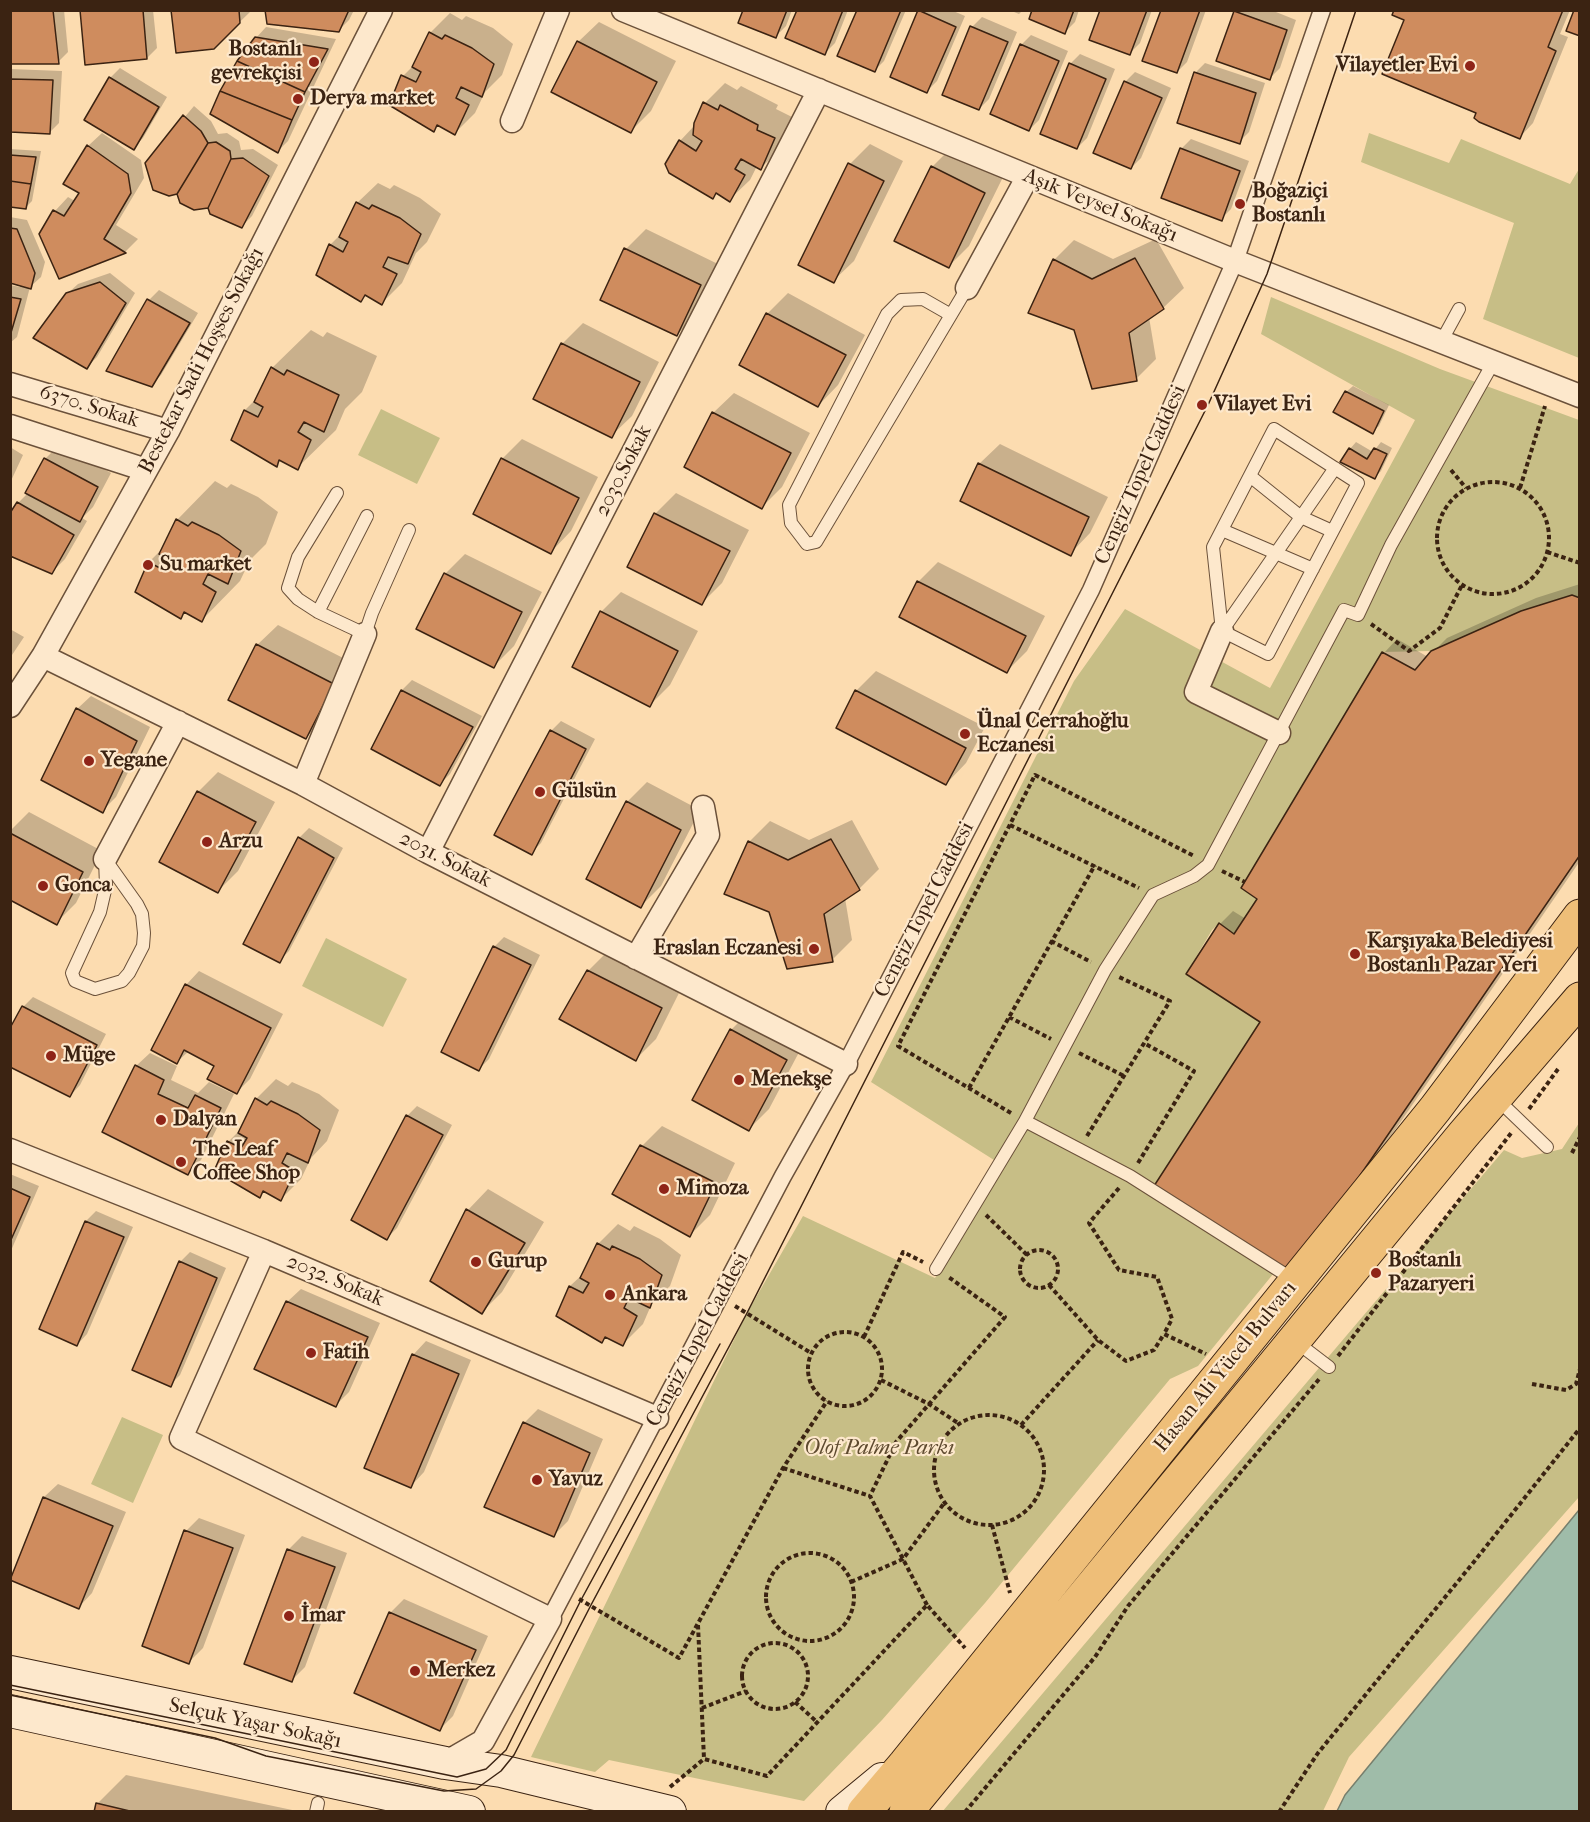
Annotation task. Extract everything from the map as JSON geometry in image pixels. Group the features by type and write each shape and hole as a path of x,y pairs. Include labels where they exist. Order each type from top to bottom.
{"main road":[{"name":"Hasan Ali Yücel Bulvarı","path":"864,1812 1436,1109 1580,916"},
{"name":"Hasan Ali Yücel Bulvarı","path":"906,1812 1294,1340 1580,999"},
{"name":"Selçuk Yaşar Sokağı","path":"10,1672 445,1763 501,1771 658,1809"},
{"name":"Selçuk Yaşar Sokağı","path":"10,1711 408,1805 469,1812"},
{"path":"842,1812 875,1784 905,1764"}],"street":[{"name":"Bestekar Sadi Hoşses Sokağı","path":"10,706 44,656 168,431 381,10"},
{"path":"512,121 558,10"},
{"name":"Aşık Veysel Sokağı","path":"623,10 650,16 819,90 1235,261 1580,396"},
{"name":"Cengiz Topel Caddesi","path":"445,1763 483,1741 846,1064 1091,590 1235,261 1322,10"},
{"name":"2030.Sokak","path":"428,852 819,90"},
{"path":"968,288 1028,176"},
{"name":"6370. Sokak","path":"10,384 168,431"},
{"name":"6370. Sokak","path":"10,426 146,470"},
{"path":"1222,631 1196,692 1279,733"},
{"path":"303,784 365,634"},
{"name":"2031. Sokak","path":"44,656 303,784 428,852 846,1064"},
{"path":"105,859 177,722"},
{"path":"636,958 708,835 703,807"},
{"name":"2032. Sokak","path":"10,1150 264,1251 657,1418"},
{"path":"264,1251 181,1438 550,1619"}],"lane":[{"path":"951,315 923,299 902,300 887,314 789,505 791,523 807,544 816,542 968,288"},
{"path":"1441,342 1459,309"},
{"path":"936,1269 1025,1121 1105,970 1153,895 1194,876 1208,865 1344,610 1358,615 1391,545 1493,363"},
{"path":"1274,429 1358,483 1268,654 1222,631 1213,547 1274,429"},
{"path":"1222,631 1335,468"},
{"path":"1250,476 1301,517 1332,531"},
{"path":"337,493 298,557 288,588 298,599 318,612 365,634 409,530"},
{"path":"318,612 367,516"},
{"path":"1222,530 1312,569"},
{"path":"105,859 137,904 142,914 144,933 143,946 129,973 122,981 95,989 75,981 72,973 100,912 106,886 105,859"},
{"path":"1496,1097 1547,1147"},
{"path":"1025,1121 1130,1176 1296,1281"},
{"path":"1294,1340 1329,1367"}],"path":[{"path":"1520,488 1551,386"},
{"path":"1441,457 1466,488"},
{"path":"1484,482 1502,482 1520,488 1534,500 1545,515 1549,534 1547,552 1539,569 1527,583 1510,592 1491,594 1473,591 1462,585 1445,568 1438,551 1436,532 1442,514 1452,499 1466,488 1484,482"},
{"path":"1547,552 1580,563"},
{"path":"1358,615 1409,651 1440,628 1462,585"},
{"path":"1025,1121 898,1046 1035,775 1245,882"},
{"path":"1010,825 1153,895"},
{"path":"969,1088 1095,865"},
{"path":"1051,941 1170,1001 1079,1149"},
{"path":"1049,1285 1098,1340 1126,1361 1154,1350 1172,1319 1157,1276 1119,1270 1089,1223 1130,1176 1194,1071 1144,1043"},
{"path":"965,1812 1095,1657 1128,1606 1329,1367 1521,1120 1560,1066"},
{"path":"1572,1153 1580,1137"},
{"path":"975,1204 1027,1255"},
{"path":"1038,1250 1055,1258 1057,1276 1049,1285 1038,1288 1023,1279 1020,1266 1027,1255 1038,1250"},
{"path":"864,1337 903,1252 936,1269 1005,1317 896,1442 870,1496"},
{"path":"720,1297 811,1353"},
{"path":"840,1332 864,1337 880,1356 881,1380 875,1391 856,1405 844,1407 827,1401 813,1389 808,1377 811,1353 818,1343 840,1332"},
{"path":"1164,1334 1208,1355"},
{"path":"1021,1425 1098,1340"},
{"path":"1532,1384 1570,1389 1578,1380 1580,1369"},
{"path":"881,1380 929,1404 959,1424"},
{"path":"565,1590 679,1658 783,1468 827,1401"},
{"path":"993,1415 1010,1419 1021,1425 1037,1442 1043,1460 1044,1478 1038,1496 1026,1511 1011,1521 992,1525 974,1523 957,1515 945,1502 937,1487 936,1460 946,1436 959,1424 975,1416 993,1415"},
{"path":"1279,1812 1318,1752 1580,1428"},
{"path":"783,1468 870,1496 927,1605 967,1651 974,1641"},
{"path":"851,1582 903,1559 945,1502"},
{"path":"992,1525 1010,1593 1003,1603"},
{"path":"804,1553 819,1554 833,1559 844,1569 851,1582 854,1596 852,1610 845,1623 835,1633 822,1640 808,1641 794,1638 782,1631 773,1620 767,1607 766,1592 770,1578 778,1566 790,1557 804,1553"},
{"path":"704,1759 767,1776 927,1605"},
{"path":"658,1809 704,1759 698,1624"},
{"path":"786,1645 794,1638"},
{"path":"770,1643 786,1645 799,1653 808,1673 803,1694 795,1702 775,1708 765,1707 755,1701 746,1691 742,1673 751,1653 770,1643"},
{"path":"702,1708 746,1691"},
{"path":"795,1702 818,1722"}],"green space":[{"path":"1369,133 1449,163 1461,139 1570,184 1579,169 1579,358 1483,319 1514,223 1361,162"},
{"name":"Olof Palme Parkı","path":"1271,297 1440,369 1579,420 1579,598 1431,651 1382,652 1241,888 1257,899 1234,934 1219,923 1212,930 1186,974 1260,1022 1154,1186 1278,1268 1198,1366 1170,1379 985,1603 882,1720 804,1801 609,1760 595,1772 531,1757 747,1313 803,1216 935,1278 1005,1167 871,1082 1074,681 1125,609 1270,688 1415,420 1261,334"},
{"path":"381,409 440,438 417,484 358,455"},
{"path":"326,938 407,979 383,1027 302,986"},
{"path":"1579,1123 1579,1497 1349,1757 1323,1811 942,1812 1504,1150 1522,1158 1562,1149"},
{"path":"122,1417 163,1435 133,1503 91,1484"}],"shaded area":[{"path":"1579,1510 1579,1811 1337,1811 1345,1795"}],"building":[{"path":"10,10 53,10 59,64 10,64"},
{"path":"80,10 143,10 147,59 85,65"},
{"path":"171,10 239,10 240,23 214,49 176,53"},
{"path":"265,10 349,10 339,32 267,24"},
{"path":"743,10 787,10 776,38 738,23"},
{"path":"797,10 843,10 825,55 785,38"},
{"path":"857,10 901,10 875,72 837,56"},
{"path":"918,10 956,27 927,93 890,77"},
{"path":"1032,10 1074,10 1065,34 1029,19"},
{"path":"1100,10 1147,10 1130,55 1089,40"},
{"path":"1161,10 1200,10 1177,73 1142,61"},
{"name":"Vilayetler Evi","path":"1394,10 1563,10 1548,47 1556,51 1520,139 1479,122 1474,118 1476,113 1382,74 1404,20 1392,15"},
{"path":"1574,10 1580,10 1580,36 1566,31"},
{"path":"1234,11 1287,30 1270,80 1216,61"},
{"path":"970,26 1008,42 979,110 942,95"},
{"path":"429,32 442,39 445,35 472,48 494,64 482,97 461,87 456,98 469,105 455,135 437,125 434,132 389,105 401,75 416,82 421,72 412,67"},
{"path":"255,37 328,49 305,92 237,61"},
{"path":"577,41 657,82 631,133 551,92"},
{"path":"1020,44 1059,61 1029,131 990,114"},
{"path":"237,61 305,92 292,120 220,91"},
{"path":"1069,63 1106,79 1077,149 1040,134"},
{"path":"1194,72 1256,93 1240,144 1177,123"},
{"path":"109,77 159,107 134,150 84,120"},
{"path":"10,79 53,80 50,134 10,132"},
{"path":"1124,81 1162,98 1131,169 1093,153"},
{"path":"220,91 292,120 278,153 210,114"},
{"path":"703,102 718,110 720,105 758,125 757,130 775,138 761,170 741,159 735,169 745,175 730,202 716,193 713,199 669,173 665,164 679,140 696,151 702,141 693,135 694,123"},
{"path":"183,115 201,131 208,143 177,194 169,196 153,190 145,163"},
{"path":"216,142 230,151 231,159 208,208 194,210 180,203 177,194 208,143"},
{"path":"87,145 128,174 131,193 104,239 126,253 59,279 39,234 53,210 64,216 79,193 63,184"},
{"path":"1180,148 1240,171 1222,221 1161,198"},
{"path":"10,155 36,157 31,184 10,181"},
{"path":"243,158 269,176 242,228 210,214 208,208 231,159"},
{"path":"848,163 884,181 834,283 798,265"},
{"path":"931,166 985,193 949,268 894,241"},
{"path":"10,181 31,184 26,209 10,207"},
{"path":"356,202 369,209 372,205 400,218 421,234 408,264 388,257 383,267 397,274 382,305 365,295 361,302 316,275 329,244 343,252 348,242 339,237"},
{"path":"10,228 17,229 35,273 31,289 10,283"},
{"path":"624,248 701,285 677,336 600,300"},
{"path":"1135,258 1164,309 1129,333 1137,381 1092,389 1074,330 1028,313 1053,259 1092,279"},
{"path":"100,282 126,303 87,369 33,338 66,293"},
{"path":"10,297 21,299 10,336"},
{"path":"147,299 190,323 152,387 106,371"},
{"path":"766,313 846,355 818,407 739,365"},
{"path":"561,343 640,382 612,438 533,399"},
{"path":"271,367 284,375 287,370 339,395 324,432 304,422 298,432 311,440 298,470 279,460 277,467 231,440 244,410 258,417 263,407 254,402"},
{"path":"1345,391 1384,411 1373,434 1333,412"},
{"path":"712,412 791,453 762,509 684,467"},
{"path":"1349,448 1367,459 1374,448 1387,454 1375,479 1340,462"},
{"path":"44,458 98,487 80,522 25,493"},
{"path":"501,458 579,498 551,554 473,514"},
{"path":"978,463 1089,517 1071,556 960,501"},
{"path":"17,502 74,535 52,574 10,556 10,513"},
{"path":"654,513 730,551 702,605 627,567"},
{"path":"176,519 188,526 192,522 219,535 241,551 228,584 208,574 203,584 216,592 202,622 184,612 181,619 135,592 148,562 162,569 168,559 159,554"},
{"path":"444,573 522,612 494,668 416,629"},
{"path":"917,581 1026,636 1007,673 899,617"},
{"name":"Karşıyaka Belediyesi Bostanlı Pazar Yeri","path":"1572,595 1580,598 1580,855 1291,1276 1154,1186 1260,1022 1186,974 1219,923 1234,934 1257,899 1241,888 1382,652 1415,670 1431,651 1521,611"},
{"path":"600,611 678,651 650,707 572,667"},
{"path":"256,644 334,684 306,739 228,700"},
{"path":"401,690 473,727 440,786 371,749"},
{"path":"855,690 966,748 946,785 836,728"},
{"name":"Yegane","path":"76,708 137,741 103,813 41,780"},
{"name":"Gülsün","path":"550,730 586,749 532,855 494,835"},
{"name":"Arzu","path":"197,791 256,822 218,893 159,862"},
{"path":"626,801 681,830 641,908 586,879"},
{"name":"Gonca","path":"10,833 83,872 57,925 10,900"},
{"path":"298,837 334,858 280,963 243,944"},
{"path":"831,839 860,890 824,914 833,962 787,969 769,912 724,894 748,841 788,860"},
{"path":"493,946 531,965 479,1071 441,1052"},
{"path":"587,970 662,1008 636,1061 559,1019"},
{"name":"Dalyan","path":"185,984 271,1028 237,1094 207,1079 214,1066 184,1050 177,1064 151,1050"},
{"name":"Müge","path":"22,1006 97,1045 70,1097 10,1067 10,1028"},
{"name":"Menekşe","path":"730,1029 787,1060 749,1131 692,1100"},
{"name":"Dalyan","path":"135,1065 164,1080 158,1094 188,1108 195,1095 221,1108 188,1175 102,1132"},
{"path":"255,1098 267,1105 271,1101 298,1114 320,1130 308,1163 287,1153 282,1163 295,1171 281,1201 263,1191 260,1198 214,1171 227,1141 241,1148 247,1138 238,1133"},
{"path":"406,1115 443,1135 387,1240 351,1220"},
{"name":"Mimoza","path":"640,1145 716,1183 690,1237 612,1194"},
{"path":"10,1188 30,1197 10,1242"},
{"name":"Gurup","path":"466,1209 525,1243 482,1314 430,1281"},
{"path":"85,1221 124,1237 77,1346 39,1329"},
{"name":"Ankara","path":"597,1243 610,1250 612,1246 640,1259 662,1275 650,1308 629,1298 624,1308 637,1316 623,1346 605,1337 602,1343 556,1316 569,1286 583,1293 589,1283 580,1278"},
{"path":"179,1261 217,1278 171,1387 132,1370"},
{"name":"Fatih","path":"286,1301 368,1337 336,1407 254,1369"},
{"path":"412,1354 459,1374 411,1488 364,1468"},
{"name":"Yavuz","path":"523,1422 590,1453 554,1537 484,1507"},
{"path":"43,1497 113,1526 79,1609 10,1580"},
{"path":"184,1530 233,1548 189,1664 142,1646"},
{"name":"İmar","path":"287,1549 335,1567 292,1682 244,1664"},
{"name":"Merkez","path":"389,1612 476,1650 440,1731 354,1693"},
{"path":"96,1803 134,1812 94,1812"}],"tram line":[{"path":"10,1695 215,1738 266,1756 444,1791 476,1789 501,1771 514,1755 591,1605 747,1313 1208,405 1267,274 1356,10"},
{"path":"10,1685 457,1777 486,1769 506,1750 581,1600 720,1344"}],"place":[{"name":"Bostanlı gevrekçisi","path":"314,62"},
{"name":"Vilayetler Evi","path":"1470,66"},
{"name":"Derya market","path":"298,99"},
{"name":"Boğaziçi Bostanlı","path":"1240,204"},
{"name":"Vilayet Evi","path":"1202,405"},
{"name":"Su market","path":"148,565"},
{"name":"Ünal Cerrahoğlu Eczanesi","path":"965,734"},
{"name":"Yegane","path":"89,761"},
{"name":"Gülsün","path":"540,792"},
{"name":"Arzu","path":"207,842"},
{"name":"Gonca","path":"43,886"},
{"name":"Eraslan Eczanesi","path":"814,949"},
{"name":"Karşıyaka Belediyesi Bostanlı Pazar Yeri","path":"1355,954"},
{"name":"Müge","path":"51,1056"},
{"name":"Menekşe","path":"739,1080"},
{"name":"Dalyan","path":"161,1120"},
{"name":"The Leaf Coffee Shop","path":"181,1162"},
{"name":"Mimoza","path":"664,1189"},
{"name":"Gurup","path":"476,1262"},
{"name":"Bostanlı Pazaryeri","path":"1376,1273"},
{"name":"Ankara","path":"610,1295"},
{"name":"Fatih","path":"311,1353"},
{"name":"Yavuz","path":"537,1480"},
{"name":"İmar","path":"289,1616"},
{"name":"Merkez","path":"415,1671"}]}
